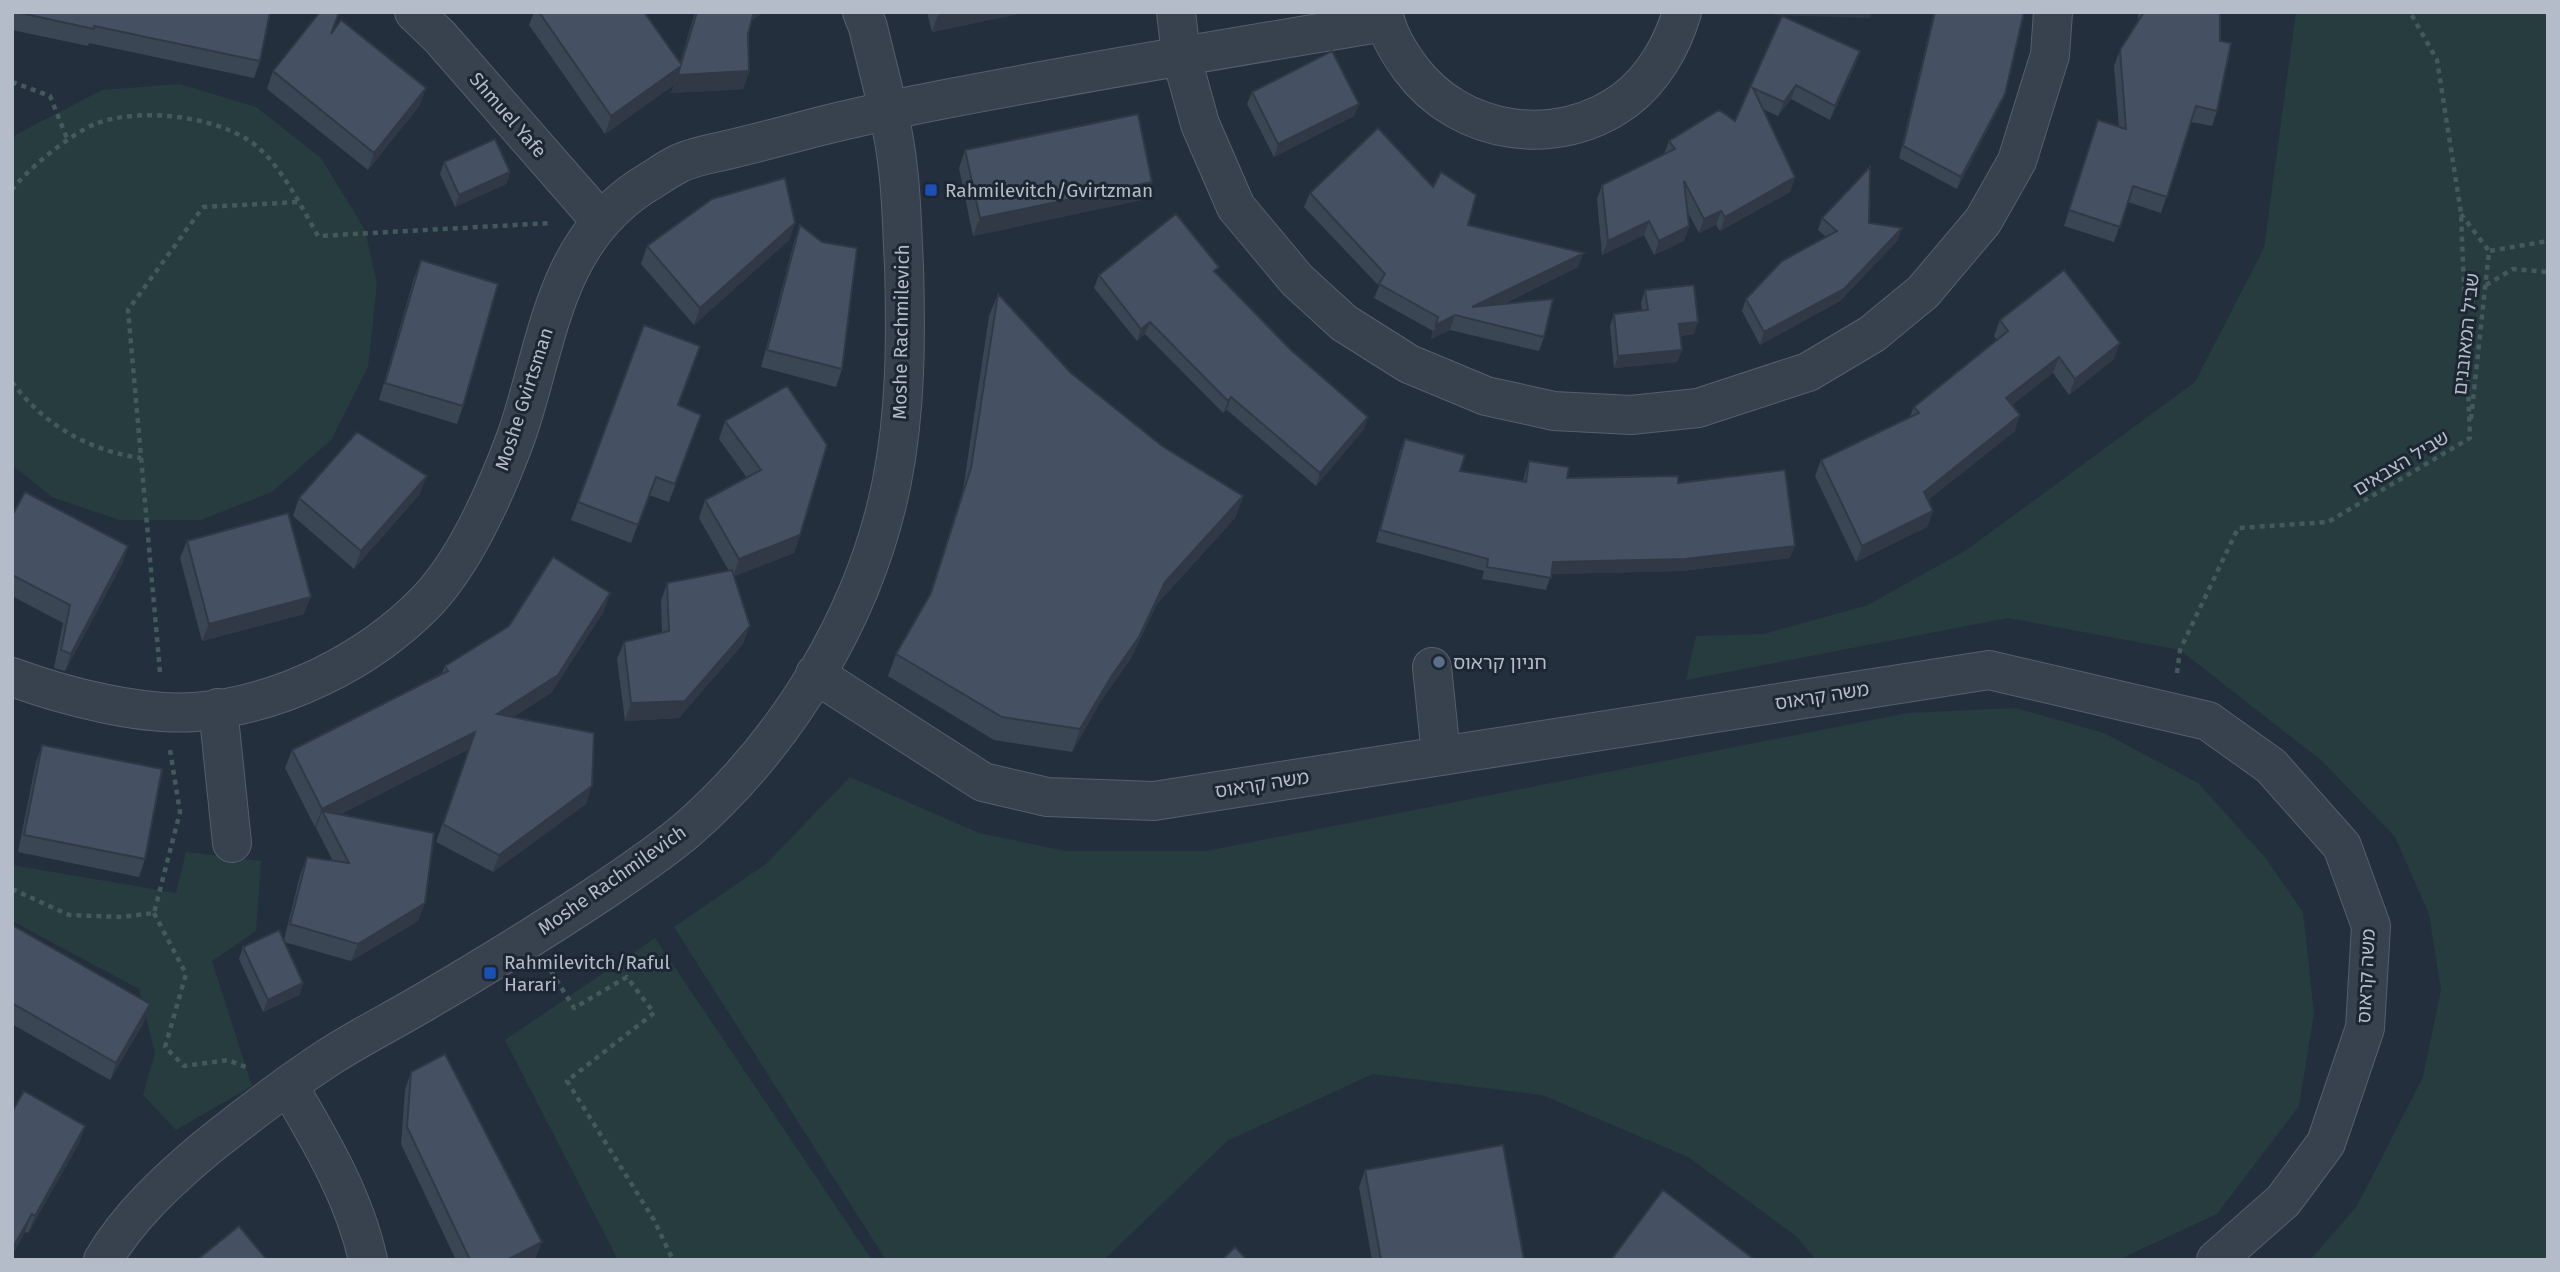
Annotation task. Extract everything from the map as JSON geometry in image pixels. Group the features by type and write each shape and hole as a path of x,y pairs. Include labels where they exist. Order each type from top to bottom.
{"street":[{"name":"Shmuel Yafe","path":"414,12 440,37 600,220"},
{"name":"Moshe Rachmilevich","path":"103,1260 118,1237 160,1189 223,1134 288,1085 331,1056 530,938 633,871 686,830 730,788 766,745 814,674 846,619 866,573 892,484 900,434 905,309 898,166 869,27 862,12"},
{"path":"1176,12 1181,55 1200,124 1236,207 1297,280 1343,323 1409,364 1486,396 1554,411 1631,415 1698,408 1808,372 1872,334 1923,292 1983,221 2017,161 2050,55 2053,12"},
{"path":"1384,17 1393,44 1425,88 1464,115 1506,129 1549,131 1591,120 1625,100 1654,71 1672,41 1682,12"},
{"name":"Moshe Gvirtsman","path":"12,677 131,708 192,712 236,705 292,688 341,668 392,633 430,598 465,549 516,436 544,336 566,276 600,220 636,190 681,162 887,109 1384,17"},
{"path":"1432,667 1441,755"},
{"name":"משה קראוס","path":"814,674 983,782 1047,797 1154,801 1989,670 2208,721 2271,766 2342,846 2371,926 2365,1028 2326,1143 2283,1201 2216,1260"},
{"path":"218,708 232,844"},
{"path":"288,1085 332,1163 360,1230 368,1260"}],"path":[{"name":"שביל הצבאים","path":"2171,712 2180,650 2238,527 2328,522 2470,438 2461,213 2437,60 2410,12"},
{"path":"12,82 50,96 68,141"},
{"path":"12,190 21,177 95,124 135,116 180,116 226,129 261,150 289,184 318,236 600,220"},
{"path":"288,1085 228,1060 184,1066 165,1047 186,974 154,913 180,812 163,711 128,310 203,207 299,202"},
{"path":"2461,213 2489,251"},
{"name":"שביל המאובנים","path":"2470,438 2489,251 2548,240"},
{"path":"2485,286 2513,270 2548,272"},
{"path":"12,382 22,396 56,427 118,455 141,458"},
{"path":"12,889 69,915 122,917 154,913"},
{"path":"530,938 574,1008 627,977 654,1013 567,1081 654,1220 673,1260"}],"green space":[{"path":"2296,12 2548,12 2548,1260 2310,1260 2357,1206 2423,1077 2441,990 2429,914 2395,837 2322,761 2180,650 2008,618 1686,680 1696,636 1764,634 1868,605 1968,549 2195,382 2264,248"},
{"path":"180,84 256,107 321,158 365,230 377,284 368,367 331,440 272,492 201,520 119,520 52,497 12,465 12,140 17,134 102,90"},
{"path":"2015,708 2104,733 2198,783 2264,856 2303,912 2314,1013 2299,1106 2217,1214 2118,1260 1816,1260 1796,1236 1688,1157 1542,1095 1373,1074 1227,1141 1104,1260 886,1260 674,927 766,864 850,777 979,833 1066,851 1206,851 1907,713"},
{"path":"186,852 261,861 256,931 212,961 252,1086 176,1130 143,1095 155,1053 139,989 12,921 12,865 176,893"},
{"path":"655,938 872,1260 618,1260 505,1040"}],"building":[{"path":"16,12 270,12 260,61"},
{"path":"320,12 339,12 331,34 341,20 426,88 374,153 273,71"},
{"path":"539,12 644,12 681,64 697,12 754,12 748,34 749,71 678,75 680,67 611,116"},
{"path":"1935,12 2024,12 2005,94 1961,177 1903,146"},
{"path":"2144,12 2220,12 2220,41 2231,43 2217,111 2196,106 2167,197 2133,186 2120,227 2069,210 2098,120 2126,129 2120,50"},
{"path":"1782,16 1860,51 1835,106 1796,85 1784,102 1753,88 1795,177 1725,217 1721,211 1704,219 1684,181 1689,226 1659,241 1649,221 1608,241 1602,185 1675,149 1669,141 1719,110 1735,121"},
{"path":"1332,51 1359,104 1278,144 1252,92"},
{"path":"1138,114 1152,182 980,218 965,150"},
{"path":"1378,128 1433,187 1441,172 1476,195 1468,225 1584,253 1472,307 1553,299 1544,337 1455,315 1436,325 1438,317 1379,284 1385,274 1310,193"},
{"path":"495,139 510,172 459,195 444,162"},
{"path":"1870,167 1869,223 1902,228 1844,289 1764,332 1746,299 1782,261 1837,231 1822,218"},
{"path":"785,178 795,223 700,308 647,246 712,199"},
{"path":"1176,214 1219,267 1214,271 1291,350 1368,417 1320,473 1231,397 1228,401 1150,322 1141,329 1099,275"},
{"path":"800,225 822,242 857,248 842,369 767,350"},
{"path":"421,260 498,284 463,406 385,383"},
{"path":"2064,270 2120,343 2075,379 2059,357 2006,398 2020,415 1924,492 1933,511 1862,546 1821,460 1919,413 1914,407 2008,331 2000,320"},
{"path":"1694,285 1698,322 1679,324 1682,350 1618,356 1614,314 1648,310 1645,290"},
{"path":"998,294 1071,373 1162,446 1243,496 1165,582 1139,637 1080,729 1002,717 896,654 931,593 971,468"},
{"path":"644,325 700,346 678,405 701,415 675,484 656,477 638,525 578,502"},
{"path":"787,386 827,445 800,535 739,559 705,500 761,470 725,421"},
{"path":"357,432 427,476 361,551 299,498"},
{"path":"1405,439 1465,455 1460,471 1526,482 1529,461 1569,467 1567,478 1678,476 1678,483 1785,470 1795,546 1685,559 1553,562 1551,578 1487,567 1488,559 1380,530"},
{"path":"25,492 128,546 71,654 61,650 70,605 12,575 12,516"},
{"path":"288,513 311,597 209,624 187,541"},
{"path":"553,557 610,593 558,675 497,714 594,733 592,786 499,855 443,824 475,732 322,809 292,750 448,671 445,666 509,626"},
{"path":"732,570 750,626 685,701 631,703 624,642 669,631 667,583"},
{"path":"42,745 162,769 145,859 24,835"},
{"path":"322,811 434,833 425,903 358,944 290,924 307,857 349,863"},
{"path":"12,925 150,1004 116,1063 12,1003"},
{"path":"279,930 303,983 268,1000 243,947"},
{"path":"445,1054 542,1242 507,1260 470,1260 407,1127 411,1072"},
{"path":"24,1091 85,1126 35,1216 32,1214 12,1249 12,1112"},
{"path":"1503,1145 1524,1260 1381,1260 1365,1170"},
{"path":"1663,1190 1755,1260 1611,1260"},
{"path":"239,1226 267,1260 197,1260"},
{"path":"1235,1247 1247,1260 1222,1260"}],"place":[{"name":"Rahmilevitch/Gvirtzman","path":"931,190"},
{"name":"חניון קראוס","path":"1439,662"},
{"name":"Rahmilevitch/Raful Harari","path":"490,973"}]}
